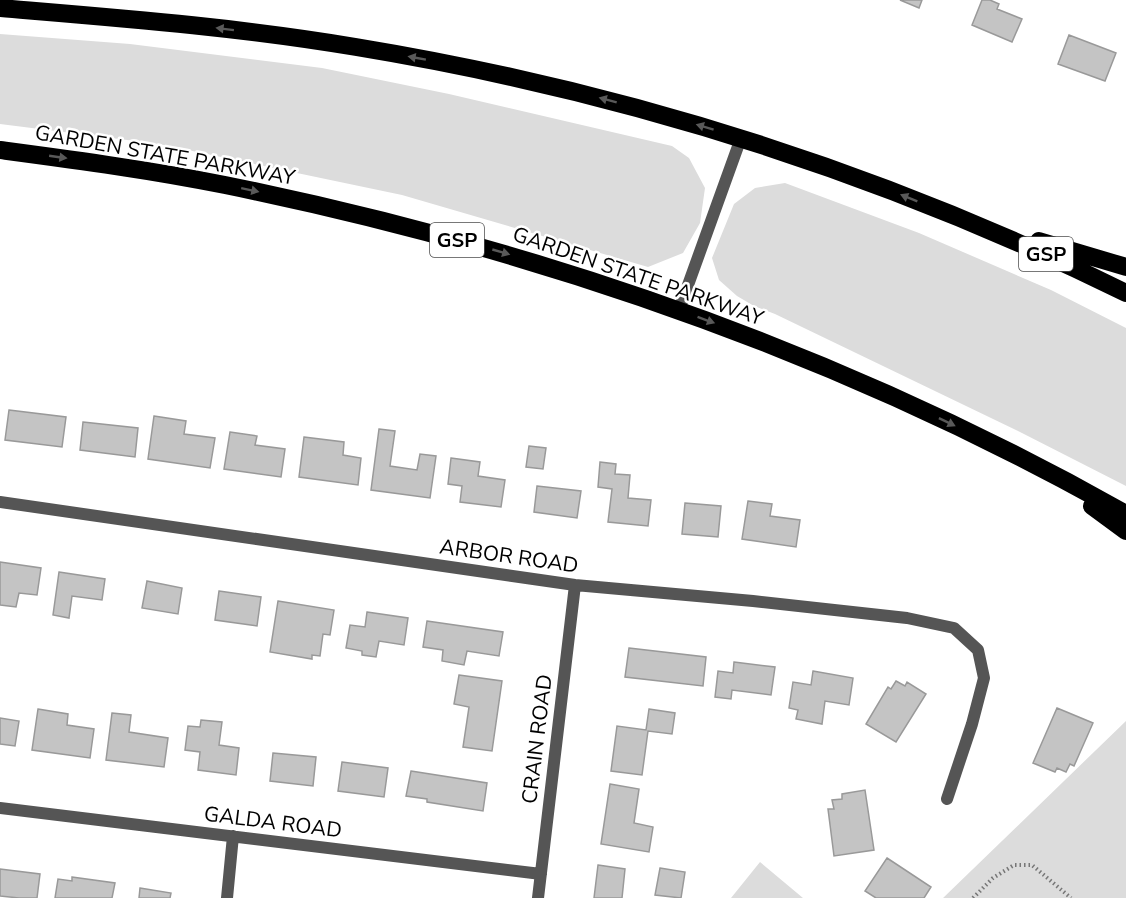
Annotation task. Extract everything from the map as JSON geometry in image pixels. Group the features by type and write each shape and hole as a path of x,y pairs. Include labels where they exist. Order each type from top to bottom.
{"highway":[{"name":"GSP","path":"0,8 196,25 274,35 398,54 508,75 587,94 741,138 816,163 1036,249 1126,293"},
{"name":"GARDEN STATE PARKWAY","path":"0,150 222,184 375,218 528,260 680,310 895,397 1037,466 1126,514"},
{"path":"964,219 1126,267"},
{"path":"1037,466 1126,531"}],"street":[{"path":"680,310 741,138"},
{"name":"ARBOR ROAD","path":"0,502 575,585 895,616 954,628 978,650 984,678 972,724 946,799"},
{"name":"CRAIN ROAD","path":"538,898 575,585"},
{"name":"GALDA ROAD","path":"0,808 541,874"},
{"path":"227,898 233,837"}],"path":[{"path":"973,898 993,878 1014,865 1032,865 1071,898"}],"shaded area":[{"path":"0,34 130,44 322,68 449,94 672,146 689,158 705,188 700,223 683,253 648,267 402,195 159,144 0,124"},
{"path":"785,183 919,233 1051,290 1126,328 1126,486 1020,432 737,296 719,280 712,258 734,204 755,188"},
{"path":"1126,721 1126,898 943,898"},
{"path":"760,862 803,898 731,898"}],"building":[{"path":"900,0 922,0 919,8"},
{"path":"982,0 990,0 999,4 997,9 1022,19 1012,42 972,25"},
{"path":"1069,35 1116,53 1105,81 1058,64"},
{"path":"9,410 66,417 62,447 5,440"},
{"path":"154,416 186,421 184,434 215,438 210,468 148,459"},
{"path":"83,422 138,428 135,457 80,450"},
{"path":"379,429 395,431 390,466 417,470 420,454 436,456 430,498 371,490"},
{"path":"230,432 257,436 255,445 285,449 281,477 224,469"},
{"path":"304,437 344,442 343,455 361,458 358,485 299,477"},
{"path":"529,446 546,448 543,469 526,467"},
{"path":"451,458 480,462 478,476 505,480 501,507 460,502 462,486 448,484"},
{"path":"600,462 616,464 615,474 630,475 628,498 651,500 648,526 608,522 612,489 598,487"},
{"path":"537,486 581,491 577,518 534,512"},
{"path":"748,501 772,504 770,516 800,520 796,547 742,539"},
{"path":"685,503 721,506 718,537 682,534"},
{"path":"0,562 41,568 37,595 19,593 16,607 0,605"},
{"path":"59,572 105,579 102,600 72,596 69,618 53,615"},
{"path":"147,581 182,588 178,614 142,608"},
{"path":"219,591 261,597 257,626 215,620"},
{"path":"278,601 334,610 330,635 323,634 320,656 312,655 312,659 270,652"},
{"path":"367,612 408,618 404,645 379,641 376,657 362,655 362,651 346,648 350,625 365,627"},
{"path":"427,621 503,632 499,656 467,651 464,665 442,661 443,650 423,647"},
{"path":"629,648 706,657 703,686 625,677"},
{"path":"734,662 775,667 771,695 732,690 731,699 715,697 718,671 733,673"},
{"path":"813,671 853,678 849,705 825,701 822,724 796,719 798,710 789,708 793,682 811,685"},
{"path":"459,675 502,681 492,751 463,747 469,707 454,704"},
{"path":"896,681 905,686 907,682 926,694 896,742 866,724 888,687 891,689"},
{"path":"1057,708 1093,723 1074,766 1070,764 1066,772 1057,768 1055,772 1033,763"},
{"path":"38,709 68,714 67,725 94,729 90,758 32,750"},
{"path":"649,709 675,713 672,734 648,731 642,775 611,771 617,726 646,730"},
{"path":"112,713 131,715 129,732 168,738 164,767 106,760"},
{"path":"0,718 19,721 15,746 0,744"},
{"path":"201,720 222,722 219,745 239,748 236,775 198,770 200,752 185,750 188,726 200,727"},
{"path":"273,753 316,757 313,786 270,781"},
{"path":"342,762 388,768 384,797 338,791"},
{"path":"411,771 487,783 483,811 427,802 427,799 406,796"},
{"path":"610,784 639,789 634,823 653,827 649,852 601,844"},
{"path":"865,790 874,850 834,856 828,809 834,809 832,800 842,799 842,794"},
{"path":"887,858 931,887 924,898 876,898 865,891"},
{"path":"598,865 625,869 622,898 594,898"},
{"path":"660,868 685,872 681,898 655,895"},
{"path":"0,869 40,874 37,898 0,896"},
{"path":"72,877 115,883 112,898 55,898 58,879 72,881"},
{"path":"140,888 171,893 170,898 139,898"}]}
